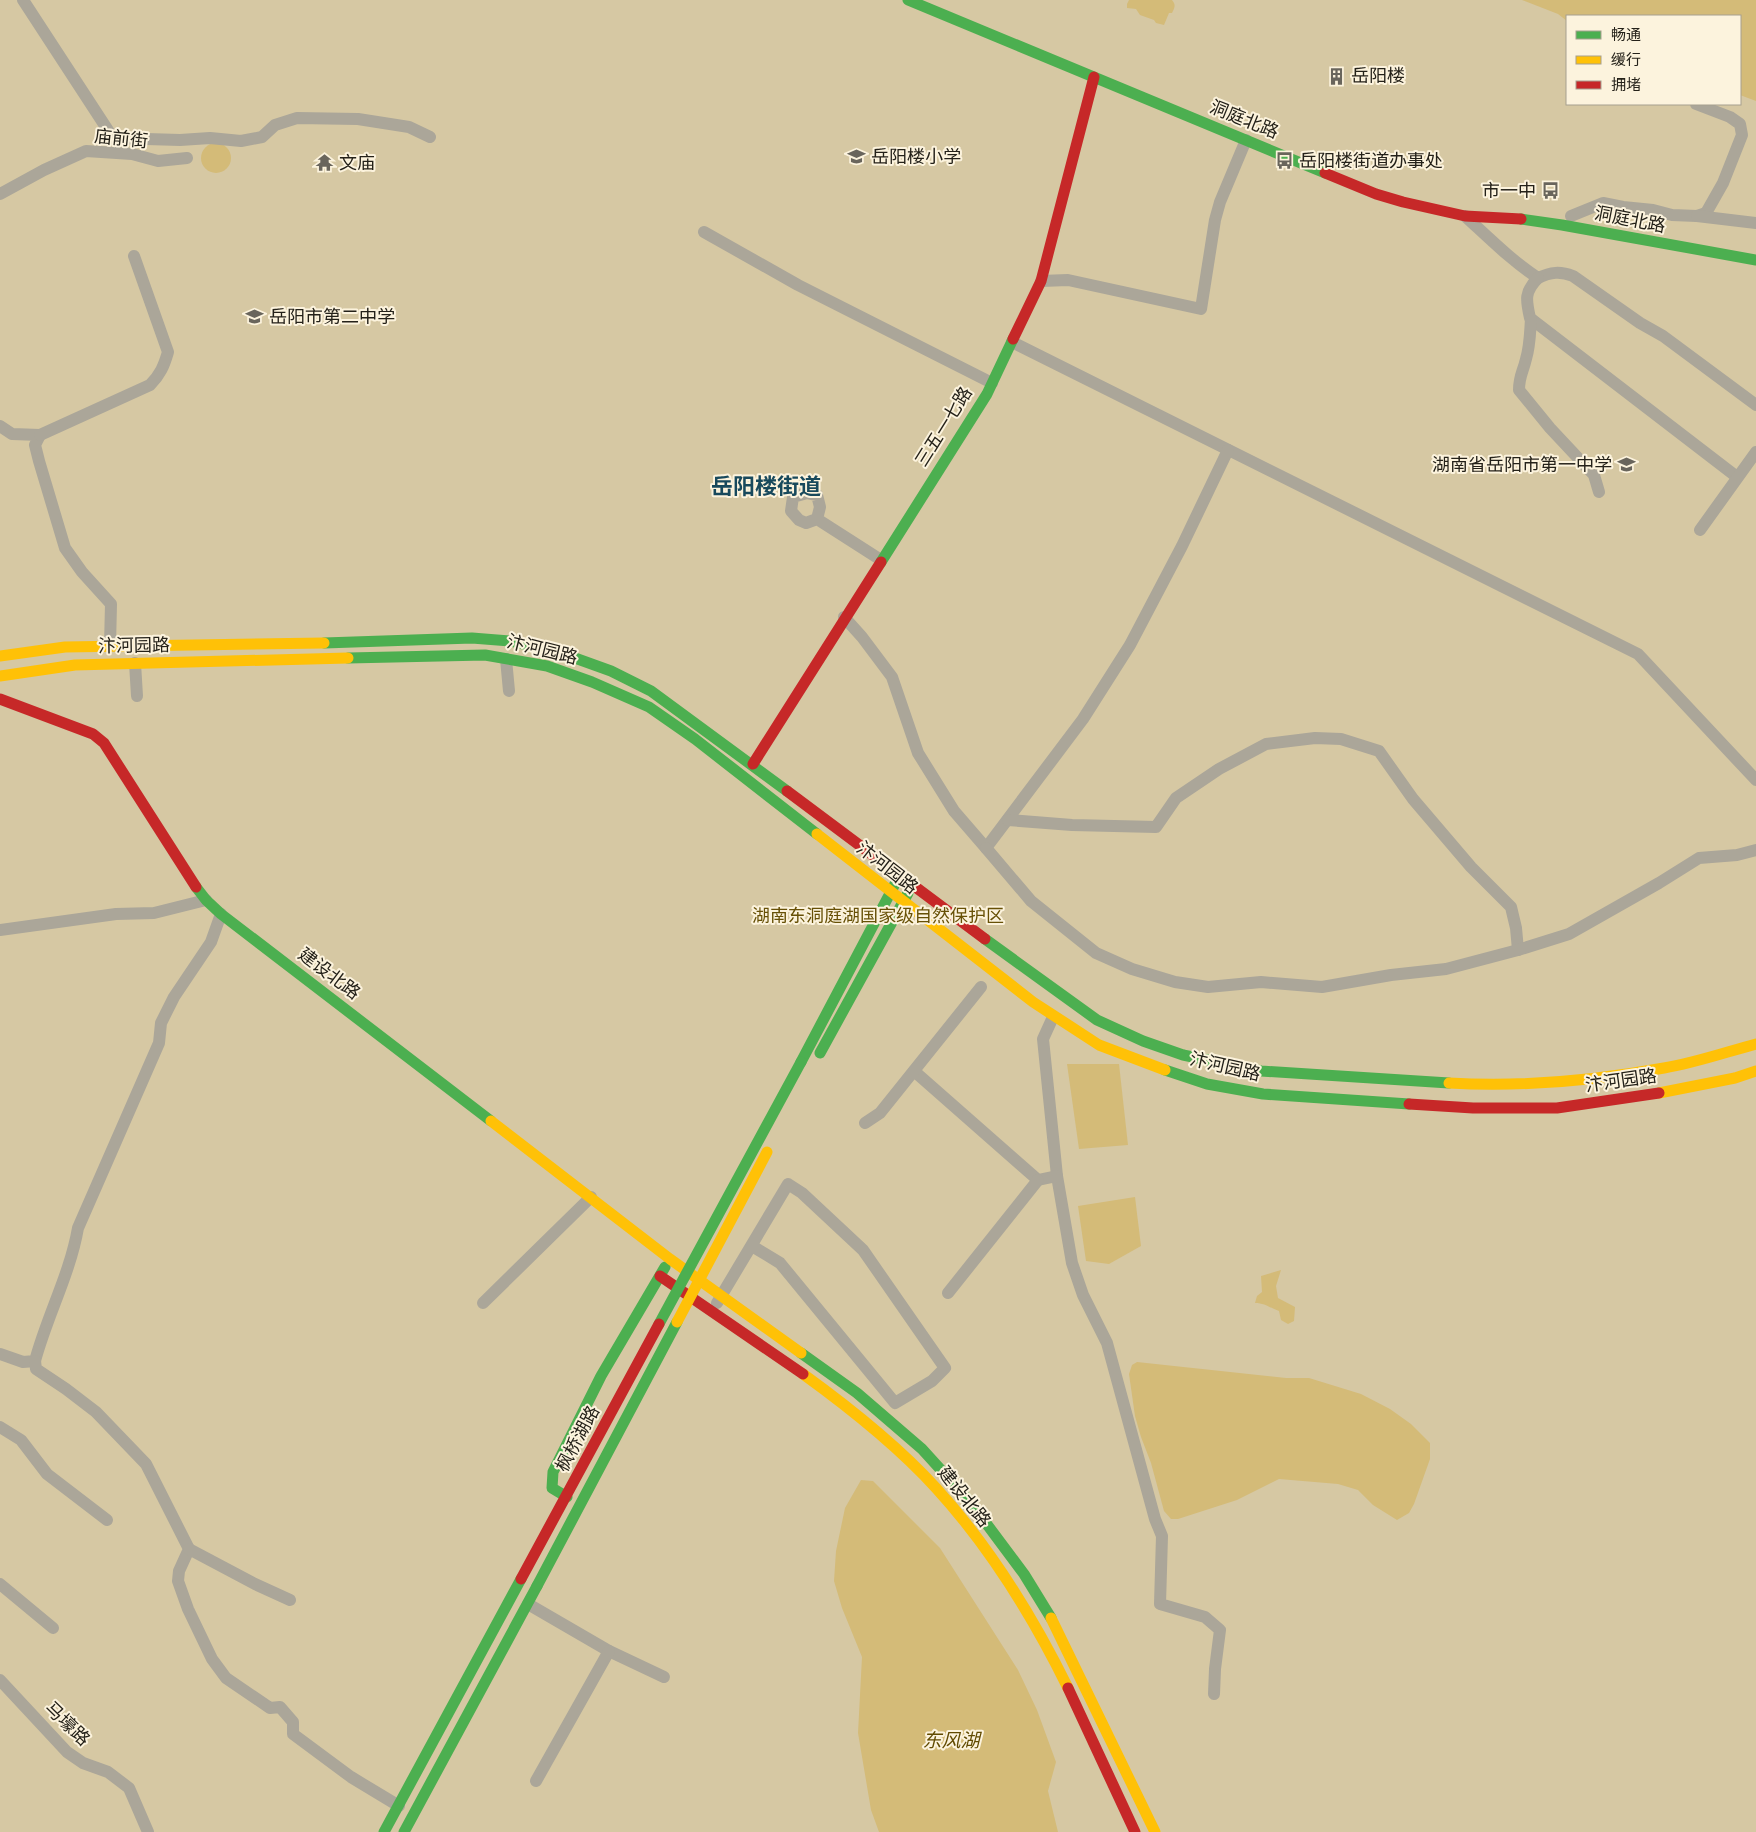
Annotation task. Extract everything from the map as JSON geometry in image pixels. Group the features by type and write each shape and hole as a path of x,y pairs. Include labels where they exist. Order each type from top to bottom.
{"main road":[{"name":"洞庭北路","path":"908,0 1376,194 1466,216 1562,224 1756,260"},
{"name":"洞庭北路","path":"926,0 1397,196 1453,209 1522,213 1541,211 1572,216 1694,245 1756,254"},
{"name":"三五一七路","path":"753,764 987,394 1041,281 1094,77"},
{"name":"汴河园路","path":"0,656 65,646 275,645 472,638 510,641 561,653 611,671 651,691 753,764 1032,974 1097,1020 1143,1041 1183,1055 1261,1071 1488,1085 1568,1082 1666,1068 1756,1044"},
{"name":"汴河园路","path":"0,676 75,664 485,655 547,666 592,682 649,707 694,738 890,893 1053,1017 1099,1045 1152,1066 1207,1084 1263,1094 1473,1108 1557,1108 1662,1094 1735,1078 1756,1071"},
{"name":"建设北路","path":"0,699 94,734 104,743 206,900 221,914 592,1197 670,1259 858,1393 922,1449 971,1503 1024,1574 1047,1609 1155,1832"},
{"path":"792,816 801,819 806,812 803,802"},
{"name":"枫桥湖路","path":"384,1832 567,1497 900,874"},
{"path":"816,1061 913,884"},
{"name":"枫桥湖路","path":"404,1832 528,1604 774,1139"},
{"path":"567,1497 552,1488 553,1472 601,1376 670,1259"},
{"name":"建设北路","path":"660,1276 791,1364 851,1411 916,1468 944,1497 997,1567 1031,1620 1067,1686 1135,1832"}],"street":[{"path":"23,0 113,138 180,140 210,138 240,142 262,137 275,126 297,118 358,119 409,127 430,137"},
{"path":"1697,216 1706,213 1712,205 1742,135 1740,124 1730,117 1699,105"},
{"path":"1041,281 1068,280 1201,310 1215,220 1220,202 1246,140"},
{"name":"庙前街","path":"0,194 44,170 86,151 132,154 158,161 187,158"},
{"path":"1572,216 1603,203 1653,210 1672,215 1756,223"},
{"path":"1466,216 1500,248 1538,278"},
{"path":"704,232 798,286 992,383"},
{"path":"0,426 12,434 40,435 150,385 158,376 168,352 134,256"},
{"path":"1599,492 1594,475 1550,428 1519,390 1519,377 1526,361 1530,342 1531,319 1525,299 1532,284 1538,278 1548,273 1562,272 1573,276 1640,323 1663,336 1756,405"},
{"path":"1531,319 1737,477"},
{"path":"1012,342 1638,654 1756,780"},
{"path":"40,435 35,445 43,480 65,548 82,572 111,604 110,646"},
{"path":"986,848 1083,719 1130,645 1182,546 1228,450"},
{"path":"1700,530 1756,452"},
{"path":"817,519 881,560"},
{"path":"844,618 862,636 892,677 918,753 954,811 1031,902 1096,953 1132,969 1175,982 1208,986 1261,982 1322,987 1390,975 1446,968 1518,950 1569,934 1659,883 1698,858 1756,850"},
{"path":"506,659 509,691"},
{"path":"135,663 137,696"},
{"path":"1008,820 1072,825 1156,827 1176,798 1219,769 1266,744 1315,738 1342,739 1379,751 1413,799 1471,867 1511,907 1516,928 1518,950"},
{"path":"0,930 116,914 154,913 206,900"},
{"path":"221,914 211,942 174,997 161,1023 159,1043 78,1228 74,1251 42,1333 35,1361 36,1369 66,1388 96,1412 146,1464 190,1550 290,1600"},
{"path":"865,1123 880,1113 981,987"},
{"path":"1053,1017 1043,1039 1057,1176 1072,1263 1083,1295 1107,1342 1155,1519 1162,1536 1160,1604 1205,1617 1220,1630 1214,1694"},
{"path":"914,1071 1038,1180"},
{"path":"948,1293 1038,1180 1057,1176"},
{"path":"712,1311 788,1184 802,1193 863,1250 945,1368 932,1381 895,1403 780,1263 752,1246"},
{"path":"483,1303 592,1197"},
{"path":"0,1354 23,1362 35,1361"},
{"path":"0,1427 20,1440 47,1474 107,1520"},
{"path":"190,1550 180,1571 178,1581 188,1609 212,1659 226,1678 270,1708 280,1707 294,1722 293,1734 351,1777 399,1806"},
{"path":"0,1584 53,1628"},
{"path":"528,1604 609,1651 664,1677"},
{"path":"536,1781 609,1651"},
{"name":"马壕路","path":"0,1680 67,1752 83,1763 108,1772 129,1788 148,1832"}],"green space":[{"name":"湖南东洞庭湖国家级自然保护区","path":"0,0 1756,0 1756,1832 0,1832"}],"water":[{"path":"1129,0 1172,0 1175,6 1172,13 1169,13 1164,25 1140,15 1136,9 1127,8"},
{"path":"1522,0 1756,0 1756,101 1741,95 1741,15 1566,15 1566,20 1558,14"},
{"path":"216,143 227,147 231,158 227,169 216,173 205,169 201,158 205,147"},
{"path":"1067,1064 1119,1064 1128,1145 1079,1149"},
{"path":"1135,1197 1141,1246 1109,1264 1086,1261 1078,1206"},
{"path":"1281,1270 1276,1286 1278,1298 1295,1307 1294,1321 1288,1324 1281,1320 1279,1311 1255,1303 1257,1296 1262,1292 1261,1276"},
{"path":"1137,1362 1286,1378 1309,1378 1361,1394 1390,1409 1411,1424 1430,1443 1430,1459 1414,1504 1409,1513 1397,1520 1373,1505 1358,1490 1338,1484 1279,1479 1237,1500 1178,1519 1171,1519 1164,1511 1151,1463 1135,1416 1129,1374 1132,1365"},
{"name":"东风湖","path":"861,1480 873,1481 940,1548 1018,1670 1037,1710 1056,1762 1048,1791 1058,1832 879,1832 871,1810 858,1733 862,1657 842,1608 834,1581 836,1551 845,1508"}],"traffic: fast":[{"path":"908,0 1325,173"},
{"path":"1521,219 1756,260"},
{"path":"881,562 987,394 1013,339"},
{"path":"324,643 472,638 510,641 561,653 611,671 651,691 787,791"},
{"path":"348,658 485,655 547,666 592,682 649,707 695,739 817,834"},
{"path":"801,1062 896,882"},
{"path":"196,887 221,914 491,1121"},
{"path":"820,1053 908,893"},
{"path":"985,939 1097,1020 1143,1041 1183,1055 1261,1071 1449,1083"},
{"path":"659,1324 801,1062"},
{"path":"1165,1070 1207,1084 1263,1094 1409,1104"},
{"path":"567,1497 552,1488 553,1472 601,1376 665,1267"},
{"path":"537,1586 677,1322"},
{"path":"801,1353 857,1393 922,1449 971,1503 1024,1574 1051,1618"},
{"path":"384,1832 521,1579"},
{"path":"404,1832 537,1586"}],"traffic: slow":[{"path":"0,656 65,647 324,643"},
{"path":"0,676 75,665 348,658"},
{"path":"817,834 1033,1002 1099,1045 1165,1070"},
{"path":"1449,1083 1503,1084 1584,1080 1676,1066 1756,1044"},
{"path":"1659,1093 1735,1078 1756,1071"},
{"path":"491,1121 670,1259 801,1353"},
{"path":"677,1322 767,1152"},
{"path":"803,1374 889,1442 921,1472 956,1511 992,1558 1025,1609 1068,1688"},
{"path":"1051,1618 1155,1832"}],"traffic: jam":[{"path":"1013,339 1041,281 1094,77"},
{"path":"1325,173 1376,194 1403,202 1465,216 1521,219"},
{"path":"753,764 881,562"},
{"path":"0,699 93,734 104,743 196,887"},
{"path":"787,791 985,939"},
{"path":"1409,1104 1473,1108 1557,1108 1659,1093"},
{"path":"660,1276 803,1374"},
{"path":"521,1579 659,1324"},
{"path":"1068,1688 1135,1832"}],"place":[{"name":"岳阳楼","path":"1337,76"},
{"name":"岳阳楼小学","path":"857,157"},
{"name":"岳阳楼街道办事处","path":"1285,161"},
{"name":"文庙","path":"325,163"},
{"name":"市一中","path":"1550,191"},
{"name":"岳阳市第二中学","path":"255,317"},
{"name":"湖南省岳阳市第一中学","path":"1626,465"}],"district":[{"name":"岳阳楼街道","path":"766,487"}]}
